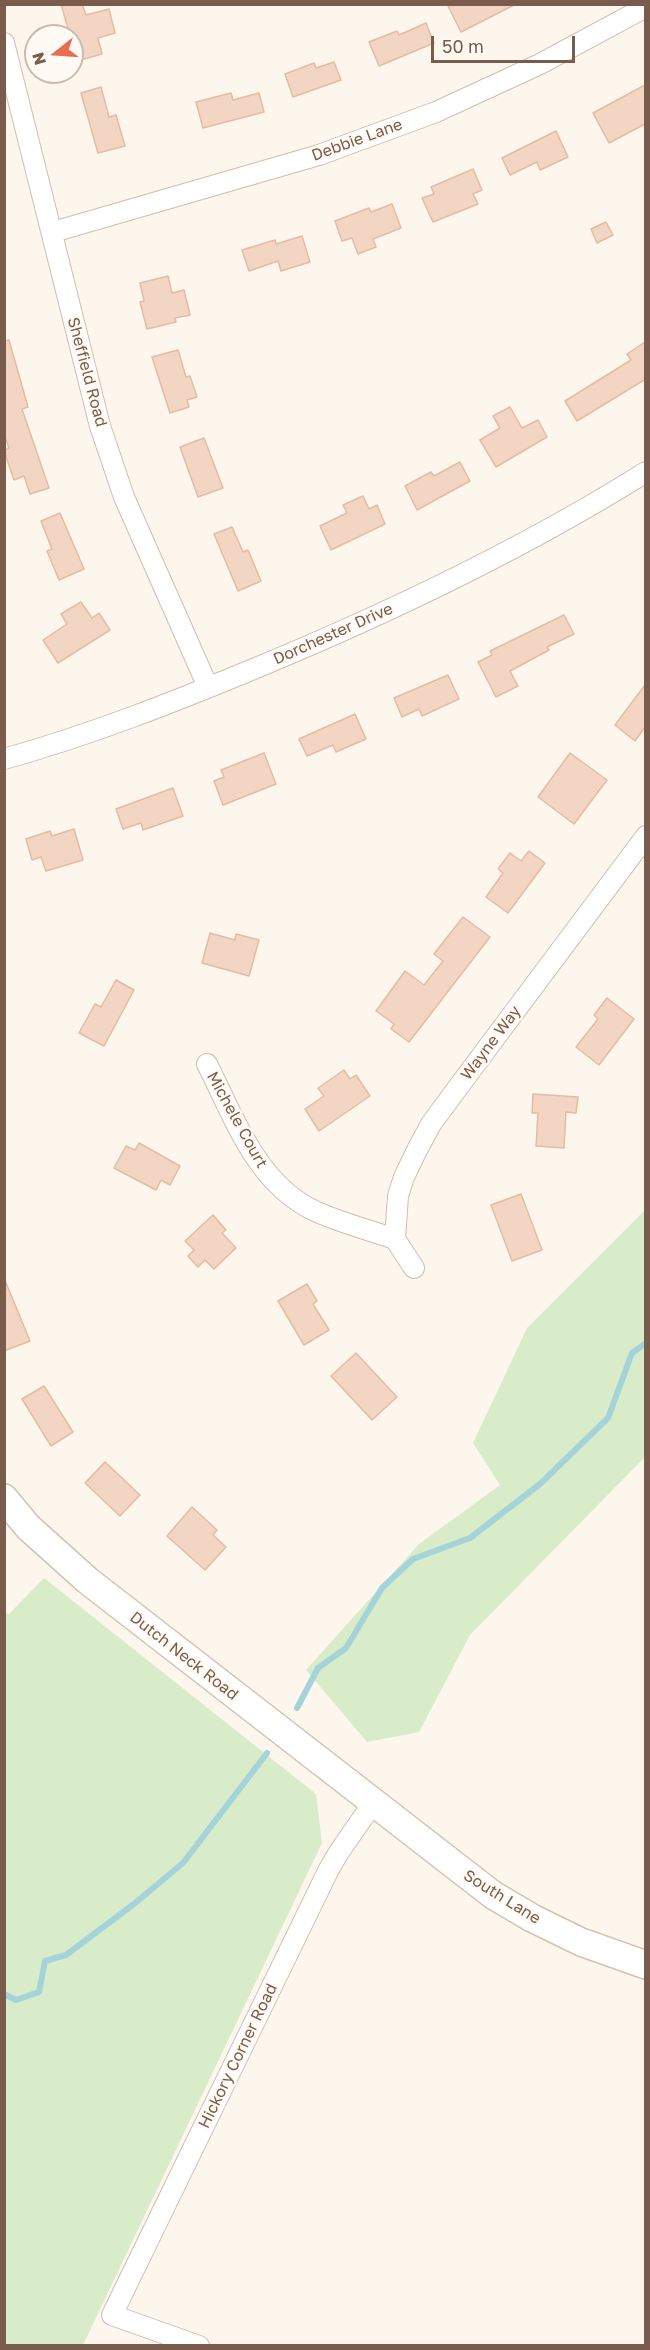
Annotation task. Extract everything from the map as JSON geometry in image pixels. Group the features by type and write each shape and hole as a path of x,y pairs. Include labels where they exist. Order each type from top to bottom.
{"street":[{"name":"Debbie Lane","path":"53,232 319,155 436,112 540,64 645,7"},
{"name":"Sheffield Road","path":"4,43 100,426 124,497 208,687"},
{"name":"Dorchester Drive","path":"4,759 114,723 314,644 419,596 503,554 595,504 645,472"},
{"name":"Wayne Way","path":"395,1239 398,1196 404,1177 431,1124 645,836"},
{"name":"Michele Court","path":"207,1064 258,1162 278,1186 316,1211 395,1239"},
{"path":"395,1239 414,1268"},
{"name":"Dutch Neck Road","path":"4,1498 28,1527 87,1580 373,1803"},
{"name":"South Lane","path":"373,1803 476,1882 532,1918 581,1942 645,1965"},
{"name":"Hickory Corner Road","path":"199,2346 112,2315 329,1869 373,1803"}],"green space":[{"path":"645,1207 645,1457 470,1635 419,1732 367,1742 306,1670 419,1544 500,1485 473,1443 527,1328 644,1211"},
{"path":"44,1578 316,1794 322,1843 83,2345 5,2345 5,1613 9,1614"}],"building":[{"path":"61,4 82,4 86,15 109,9 115,33 98,38 102,54 84,59 84,24 67,24"},
{"path":"447,4 516,4 461,32"},
{"path":"426,23 434,43 379,66 369,42 397,31 399,35"},
{"path":"334,62 341,80 293,97 285,74 314,63 316,68"},
{"path":"645,85 645,124 609,143 593,113"},
{"path":"101,87 109,117 116,115 125,146 98,153 81,93"},
{"path":"231,93 233,100 259,93 264,112 203,128 196,102"},
{"path":"556,131 568,157 540,170 537,162 510,175 502,158"},
{"path":"473,169 482,190 473,194 478,204 433,222 422,198 434,194 431,187"},
{"path":"392,204 401,228 373,239 376,247 358,254 352,238 342,241 335,221 369,208 371,212"},
{"path":"606,222 613,235 597,243 591,229"},
{"path":"302,236 310,262 281,271 278,261 249,271 242,250 275,240 276,244"},
{"path":"168,276 172,293 184,290 190,315 175,318 176,322 147,329 140,302 144,301 140,283"},
{"path":"9,340 28,407 22,409 49,488 30,494 24,476 14,480 4,451 9,448 4,435 4,341"},
{"path":"645,342 645,382 644,380 577,421 565,401 631,360 627,354"},
{"path":"178,350 186,377 190,376 197,397 187,400 189,407 170,413 152,357"},
{"path":"510,407 522,428 538,420 547,437 496,467 480,440 500,428 493,416"},
{"path":"204,438 223,488 198,497 180,447"},
{"path":"460,462 470,481 417,510 405,486 431,472 434,476"},
{"path":"363,496 369,509 377,505 385,524 331,550 320,526 347,513 343,505"},
{"path":"60,513 84,569 59,580 47,551 52,549 41,521"},
{"path":"232,527 243,552 248,550 261,581 238,591 214,534"},
{"path":"81,602 92,618 99,613 110,630 58,663 43,640 67,624 61,614"},
{"path":"564,615 574,634 547,647 549,650 510,671 518,686 496,697 478,662 492,655 490,651"},
{"path":"448,675 459,699 422,716 419,709 402,717 394,698"},
{"path":"645,685 645,727 635,741 615,725"},
{"path":"355,714 366,739 336,752 333,745 307,756 299,739"},
{"path":"264,753 276,784 223,805 214,781 224,777 221,770"},
{"path":"570,753 607,780 574,824 538,797"},
{"path":"173,788 183,816 143,830 141,823 123,829 116,809"},
{"path":"74,829 83,860 46,871 41,857 32,860 26,839 50,831 52,836"},
{"path":"529,851 545,863 508,913 486,897 503,873 498,869 510,853 521,861"},
{"path":"463,917 490,937 409,1042 391,1029 394,1024 376,1011 405,971 424,985 443,961 434,954"},
{"path":"210,933 235,940 236,934 259,940 249,976 202,963"},
{"path":"116,980 134,990 104,1046 79,1033 95,1004 101,1007"},
{"path":"607,998 634,1019 599,1065 576,1047 598,1019 594,1015"},
{"path":"344,1070 350,1079 356,1075 370,1096 319,1131 305,1109 324,1096 318,1088"},
{"path":"533,1094 578,1097 576,1113 566,1112 564,1148 536,1146 538,1113 532,1113"},
{"path":"139,1143 180,1166 170,1185 161,1180 156,1190 114,1168 126,1146 135,1150"},
{"path":"521,1194 542,1250 512,1261 491,1205"},
{"path":"213,1215 226,1230 222,1233 236,1248 214,1269 205,1260 198,1267 188,1256 194,1250 185,1241"},
{"path":"4,1278 30,1341 4,1351"},
{"path":"307,1284 317,1301 313,1304 329,1330 304,1345 278,1301"},
{"path":"356,1353 397,1397 372,1420 331,1376"},
{"path":"44,1386 73,1432 51,1446 22,1399"},
{"path":"105,1462 140,1495 120,1516 85,1483"},
{"path":"192,1507 217,1530 213,1535 226,1547 205,1570 167,1536"}],"waterway":[{"path":"297,1708 318,1668 346,1648 382,1588 413,1559 470,1538 540,1484 608,1418 632,1353 646,1343"},
{"path":"4,1994 16,2000 39,1992 45,1961 66,1955 134,1904 183,1863 267,1753"}]}
